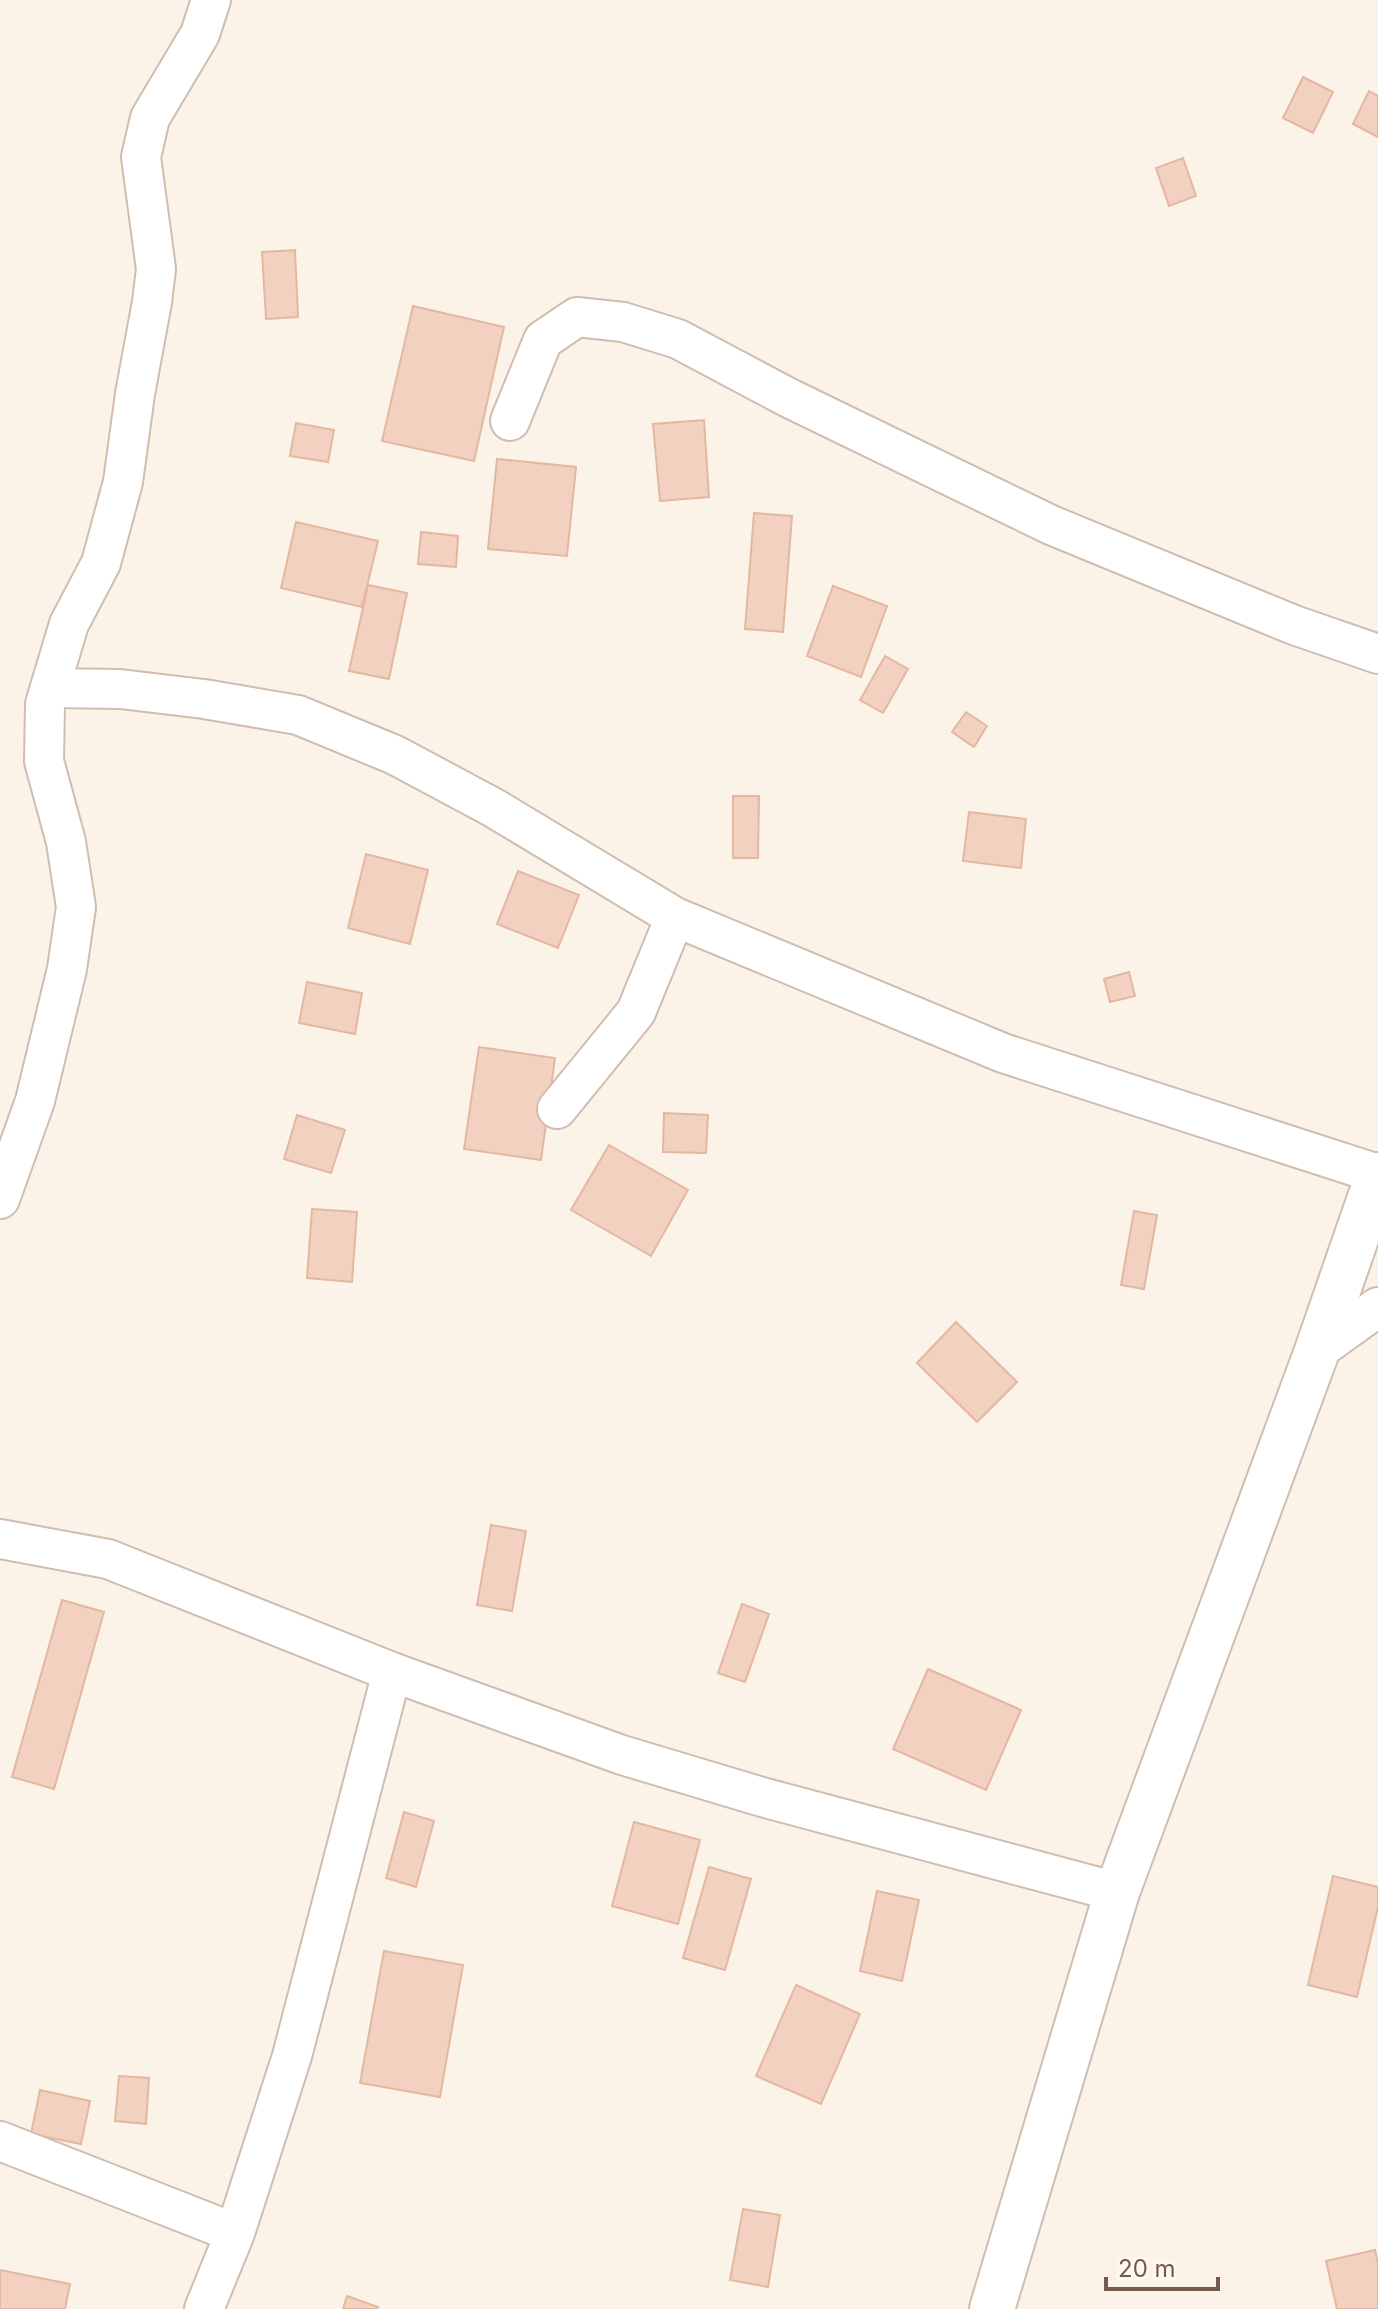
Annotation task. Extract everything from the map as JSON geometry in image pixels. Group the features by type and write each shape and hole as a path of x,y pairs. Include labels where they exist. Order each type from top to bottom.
{"street":[{"path":"0,1199 35,1101 67,969 76,907 66,842 44,761 45,704 69,624 101,563 123,482 156,269 141,157 150,118 200,34 211,0"},
{"path":"510,421 543,340 577,317 623,322 678,339 789,398 1051,525 1294,625 1378,654"},
{"path":"50,688 120,689 298,715 395,755 432,774 675,917 1003,1053 1378,1174 1317,1351 1117,1892 992,2309"},
{"path":"557,1109 636,1012 675,917"},
{"path":"1317,1351 1378,1307"},
{"path":"0,1539 108,1559 392,1672 622,1755 734,1789 1117,1892"},
{"path":"204,2309 235,2233 292,2056 392,1672"},
{"path":"0,2141 235,2233"}],"building":[{"path":"1303,77 1333,92 1313,133 1283,118"},
{"path":"1369,91 1378,96 1378,137 1353,124"},
{"path":"1183,158 1196,196 1169,206 1156,168"},
{"path":"295,250 298,317 266,319 262,252"},
{"path":"413,306 504,327 474,461 382,441"},
{"path":"704,420 709,497 660,501 653,424"},
{"path":"296,423 334,430 328,462 290,456"},
{"path":"497,459 576,467 567,556 488,549"},
{"path":"754,513 792,516 783,632 745,629"},
{"path":"296,522 378,541 362,607 281,588"},
{"path":"421,532 458,536 456,567 418,564"},
{"path":"368,585 407,593 389,679 349,671"},
{"path":"833,586 887,606 861,677 807,656"},
{"path":"885,656 908,669 883,713 860,700"},
{"path":"966,712 987,726 974,747 952,732"},
{"path":"733,796 759,796 758,858 733,858"},
{"path":"969,812 1026,819 1021,868 963,861"},
{"path":"366,854 428,870 410,944 348,928"},
{"path":"518,871 579,895 558,948 497,924"},
{"path":"1129,972 1135,996 1110,1002 1104,979"},
{"path":"307,982 362,993 355,1034 299,1023"},
{"path":"479,1047 555,1058 541,1160 464,1149"},
{"path":"664,1113 708,1115 706,1153 663,1152"},
{"path":"297,1115 345,1130 331,1173 284,1159"},
{"path":"609,1145 688,1190 651,1256 571,1210"},
{"path":"312,1209 357,1212 352,1282 307,1278"},
{"path":"1134,1211 1157,1215 1144,1289 1121,1285"},
{"path":"956,1322 1017,1382 977,1422 917,1363"},
{"path":"491,1525 526,1531 512,1611 477,1605"},
{"path":"62,1600 104,1612 54,1789 12,1777"},
{"path":"742,1604 769,1614 745,1682 718,1673"},
{"path":"928,1669 1021,1710 986,1790 893,1749"},
{"path":"404,1812 434,1821 416,1887 386,1878"},
{"path":"634,1822 700,1840 678,1924 612,1906"},
{"path":"709,1867 751,1879 725,1970 683,1958"},
{"path":"1333,1876 1378,1887 1378,1907 1357,1997 1308,1985"},
{"path":"877,1891 919,1900 902,1981 860,1971"},
{"path":"384,1951 463,1965 440,2097 360,2083"},
{"path":"796,1985 860,2014 821,2104 756,2076"},
{"path":"119,2076 149,2078 146,2124 115,2121"},
{"path":"40,2090 90,2101 81,2144 31,2134"},
{"path":"743,2209 780,2215 768,2287 730,2280"},
{"path":"1375,2250 1378,2309 1337,2309 1326,2261"},
{"path":"0,2270 70,2284 65,2309 0,2309"},
{"path":"347,2296 378,2307 343,2309"}]}
